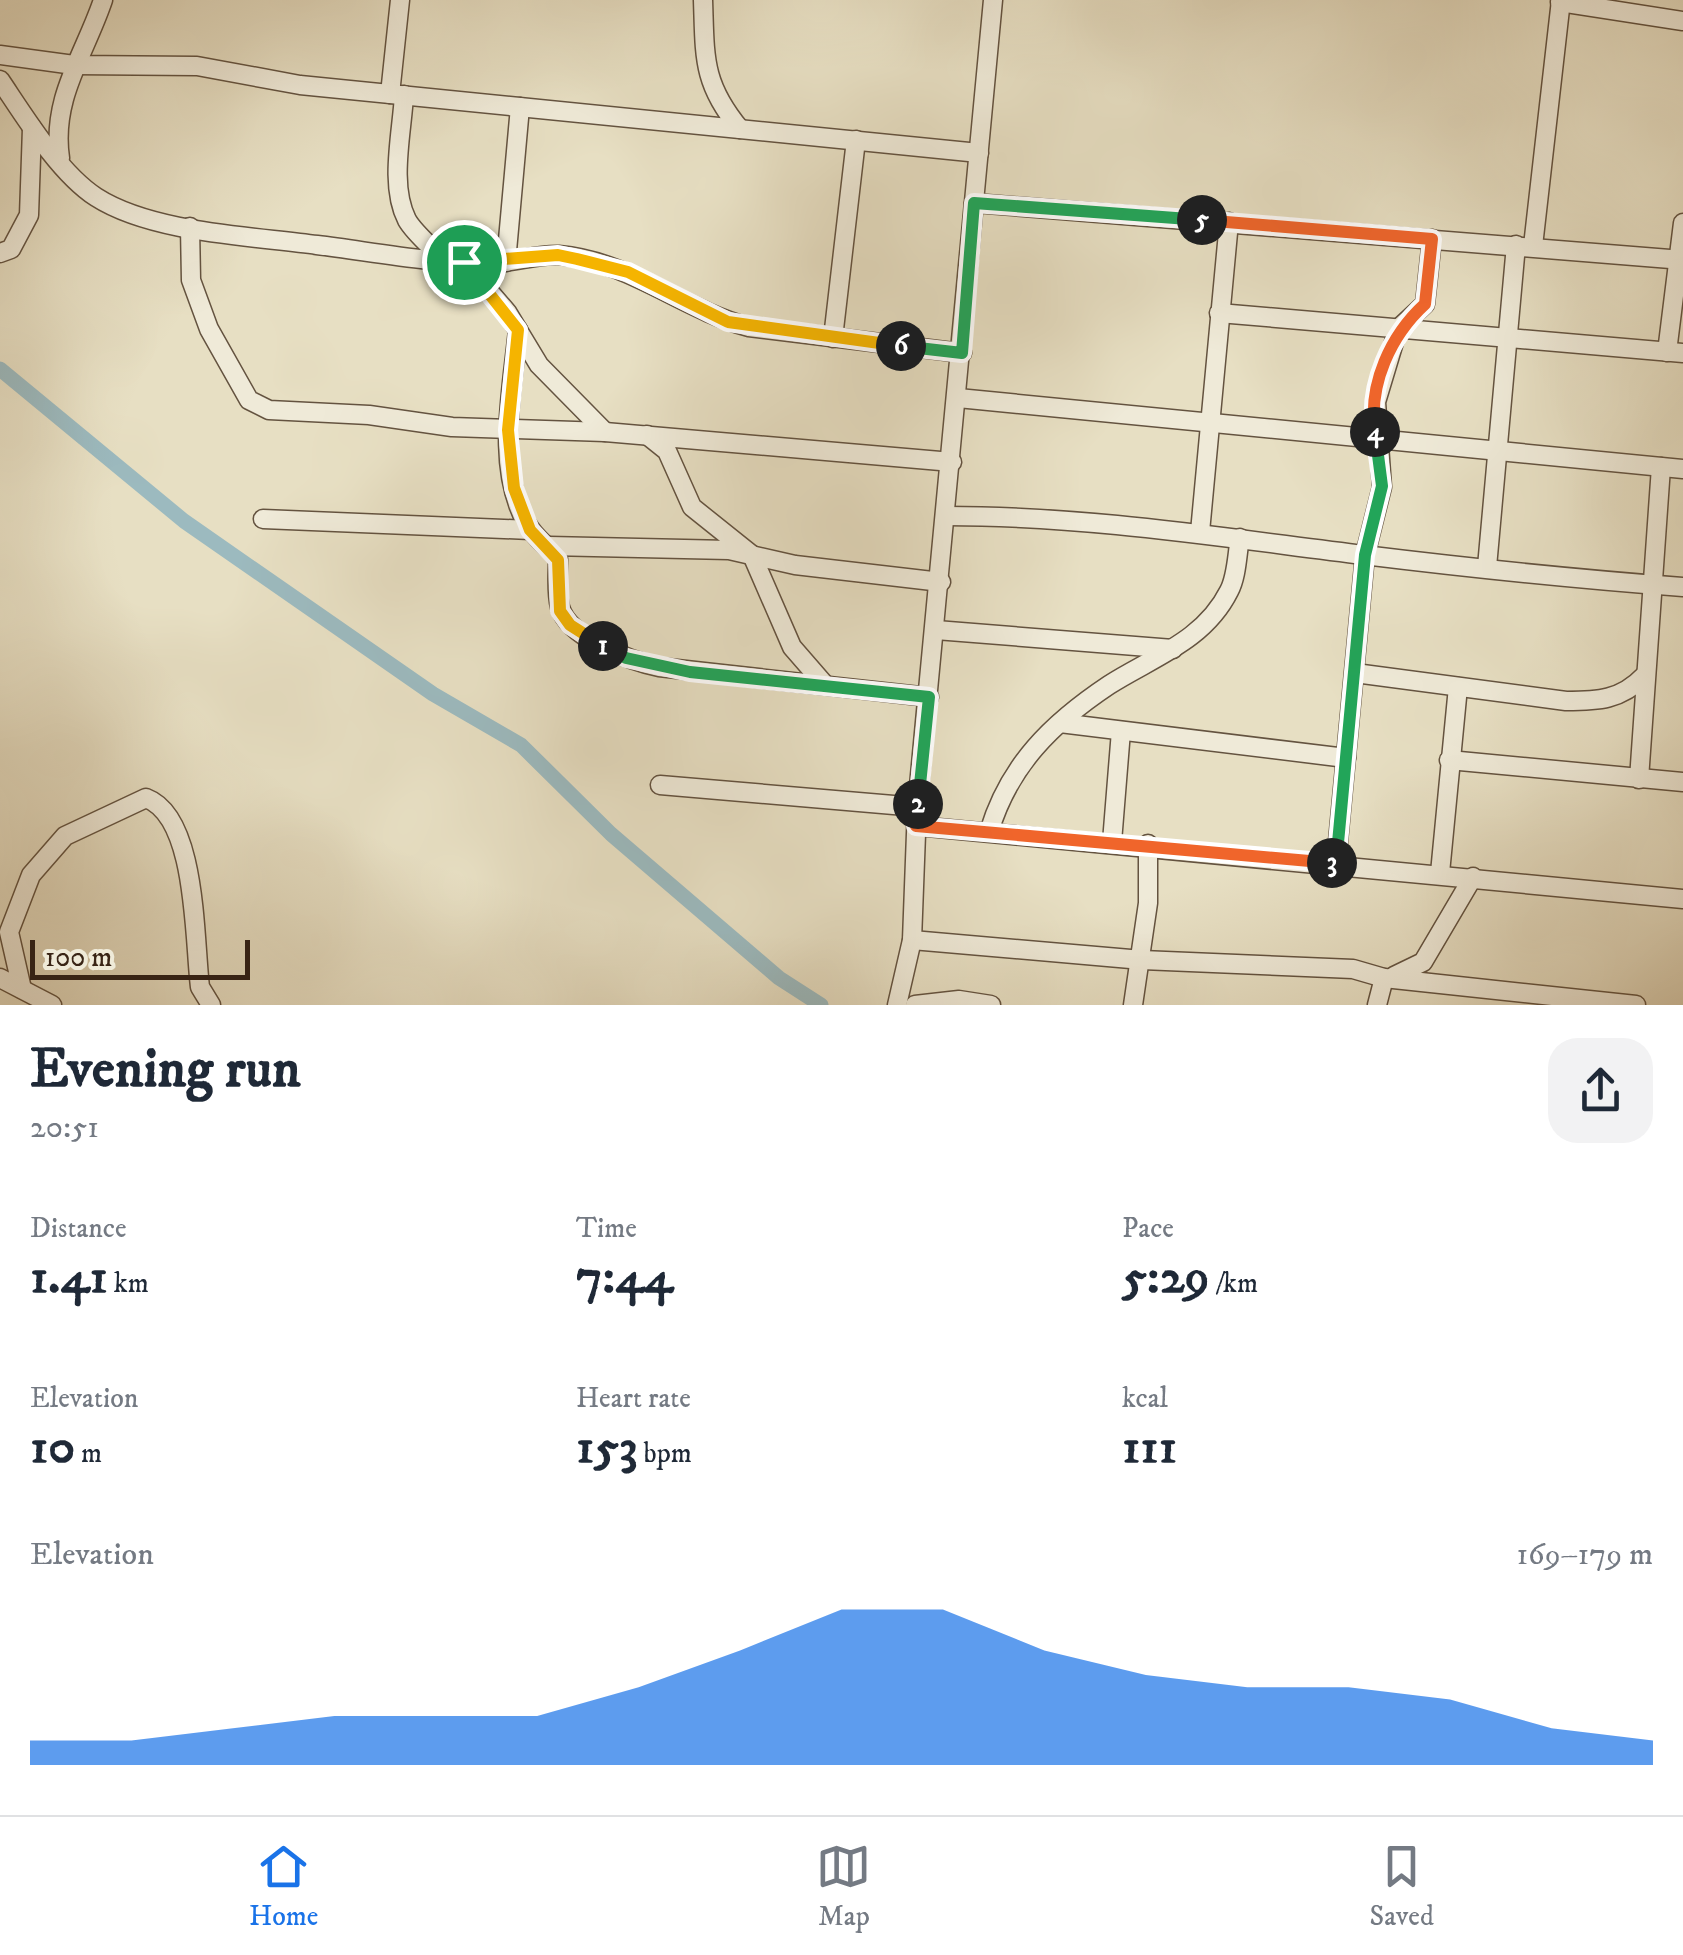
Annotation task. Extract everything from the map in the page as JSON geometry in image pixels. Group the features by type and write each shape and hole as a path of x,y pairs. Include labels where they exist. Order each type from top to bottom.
{"street":[{"path":"60,159 59,116 74,65 103,0"},
{"path":"400,0 398,191 408,222 444,260"},
{"path":"704,0 705,68 716,100 740,129"},
{"path":"897,1005 912,940 917,817 993,0"},
{"path":"1487,567 1507,337 1561,1 1683,20"},
{"path":"0,55 74,65 197,66 300,85 979,152"},
{"path":"0,80 32,128 98,198 190,228 464,262 506,262 558,255 602,264 670,291 728,322 962,353"},
{"path":"506,262 520,106"},
{"path":"0,253 11,249 29,215 32,128"},
{"path":"832,338 856,140"},
{"path":"974,203 1681,260"},
{"path":"1200,532 1229,222"},
{"path":"1219,313 1675,353 1683,223"},
{"path":"190,228 191,280 209,328 249,400 286,414 368,414 508,430 606,432 952,462"},
{"path":"1336,864 1365,555 1382,486 1377,440 1380,382 1398,329 1425,304 1432,239"},
{"path":"464,262 518,330 539,364 606,432"},
{"path":"518,330 508,430 514,488 530,530 558,560 560,611 570,625 626,658 690,672 929,697"},
{"path":"958,398 1683,469"},
{"path":"647,435 676,465 692,508 752,555 792,647 824,685"},
{"path":"1639,779 1660,467"},
{"path":"947,516 1004,515 1200,532 1365,555 1683,587"},
{"path":"264,519 530,530"},
{"path":"989,832 1002,792 1025,755 1109,686 1174,649 1212,617 1231,588 1240,538"},
{"path":"549,546 700,548 795,565 940,582"},
{"path":"936,630 1174,649"},
{"path":"1355,672 1566,702 1601,701 1629,692 1644,676"},
{"path":"1440,873 1458,687"},
{"path":"1060,723 1346,758"},
{"path":"1112,842 1121,731"},
{"path":"1450,760 1683,782"},
{"path":"660,784 917,817 989,832 1148,844 1683,899"},
{"path":"22,989 9,932 31,874 65,836 146,798 159,803 182,835 200,987 211,1005"},
{"path":"1133,1005 1142,960 1148,844"},
{"path":"1384,978 1406,973 1423,962 1473,877"},
{"path":"912,940 1142,960 1353,969 1500,998 1636,1005"},
{"path":"0,978 52,1005"},
{"path":"1377,1005 1384,978"},
{"path":"915,1005 959,1000 991,1005"}],"waterway":[{"path":"0,369 184,521 433,694 521,745 611,834 779,978 821,1005"}],"route":[{"path":"974,203 1432,239 1425,304 1398,329 1391,343 1376,402 1374,424 1382,486 1365,555 1336,864 916,826 929,697 659,667 626,658 570,625 560,611 558,560 530,530 514,488 508,430 518,330 464,262 494,264 558,255 628,272 728,322 962,353 974,203"}]}
